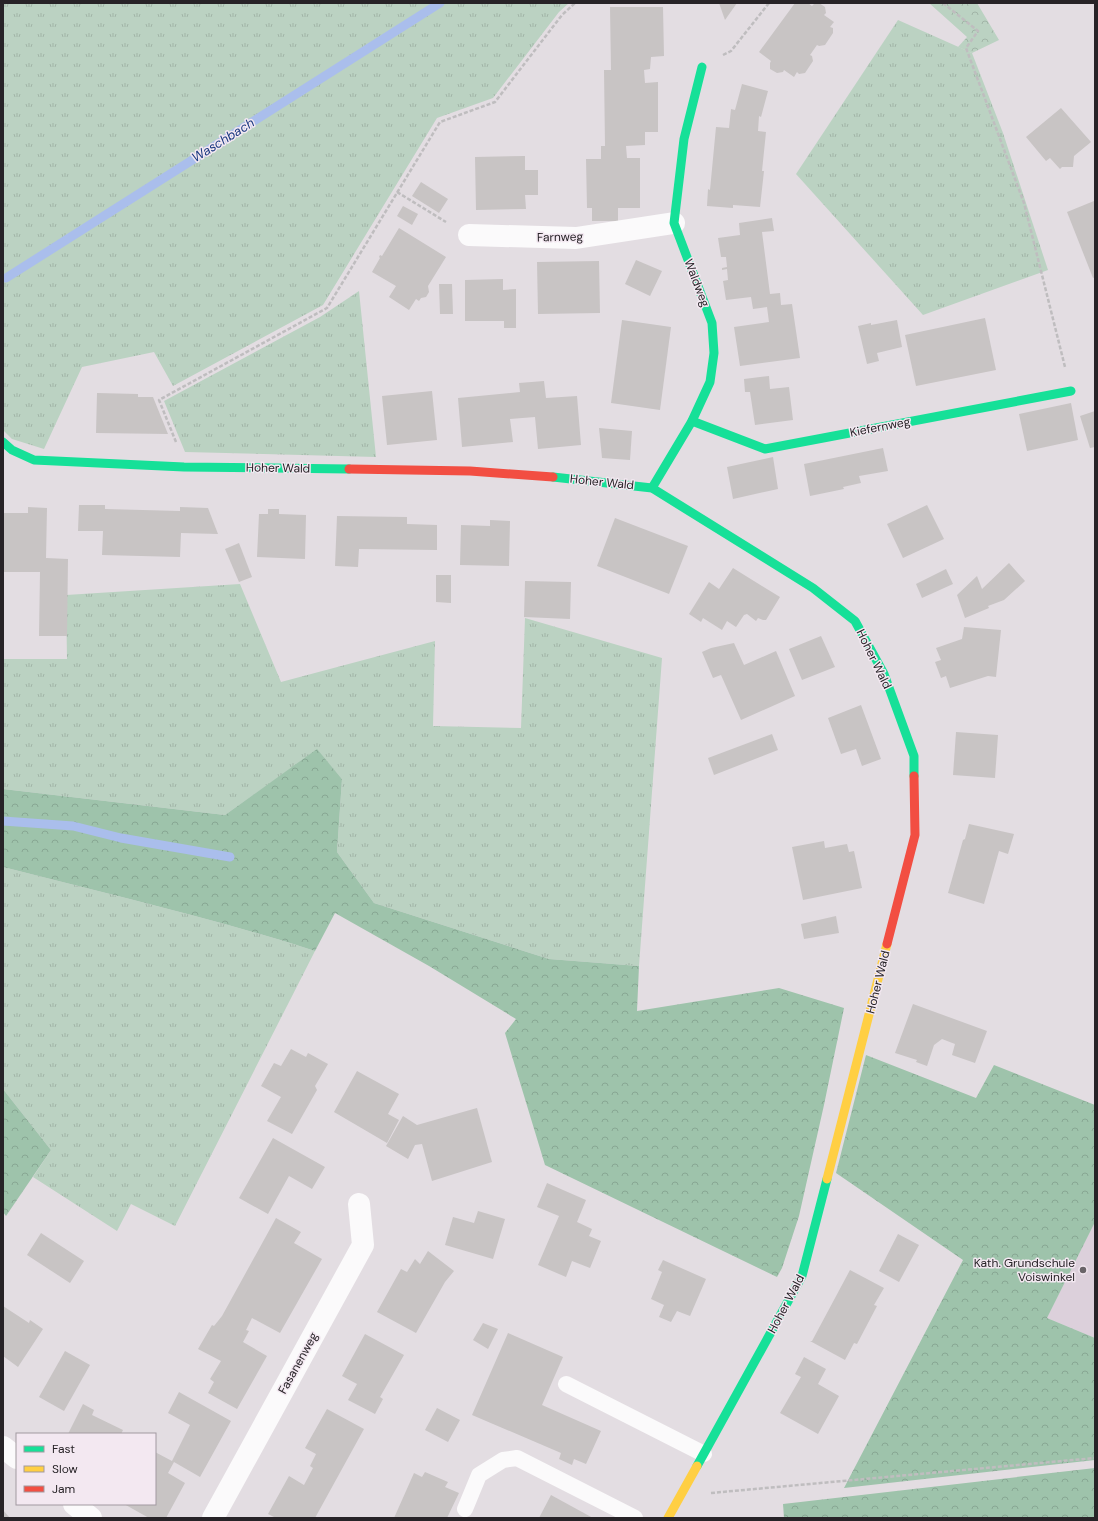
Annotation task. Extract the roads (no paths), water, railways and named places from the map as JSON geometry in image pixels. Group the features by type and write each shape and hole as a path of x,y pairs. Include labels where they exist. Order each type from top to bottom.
{"street":[{"name":"Waldweg","path":"652,488 692,421 710,382 714,353 712,323 674,223 684,139 702,67"},
{"name":"Farnweg","path":"469,235 576,238 674,223"},
{"name":"Kiefernweg","path":"692,421 765,449 1071,391"},
{"name":"Hoher Wald","path":"3,442 12,450 34,460 184,467 470,471 542,476 652,488 813,588 855,621 884,674 914,756 915,835 802,1276 668,1518"},
{"name":"Fasanenweg","path":"214,1518 363,1244 359,1204"},
{"path":"3,1447 16,1457"},
{"path":"75,1505 91,1518"}],"lane":[{"path":"566,1384 704,1454"},
{"path":"465,1509 480,1475 503,1460 516,1458 635,1518"}],"waterway":[{"name":"Waschbach","path":"6,278 440,3"},
{"path":"3,821 73,826 121,838 230,857"}],"place":[{"name":"Kath. Grundschule Voiswinkel","path":"1083,1270"}]}
